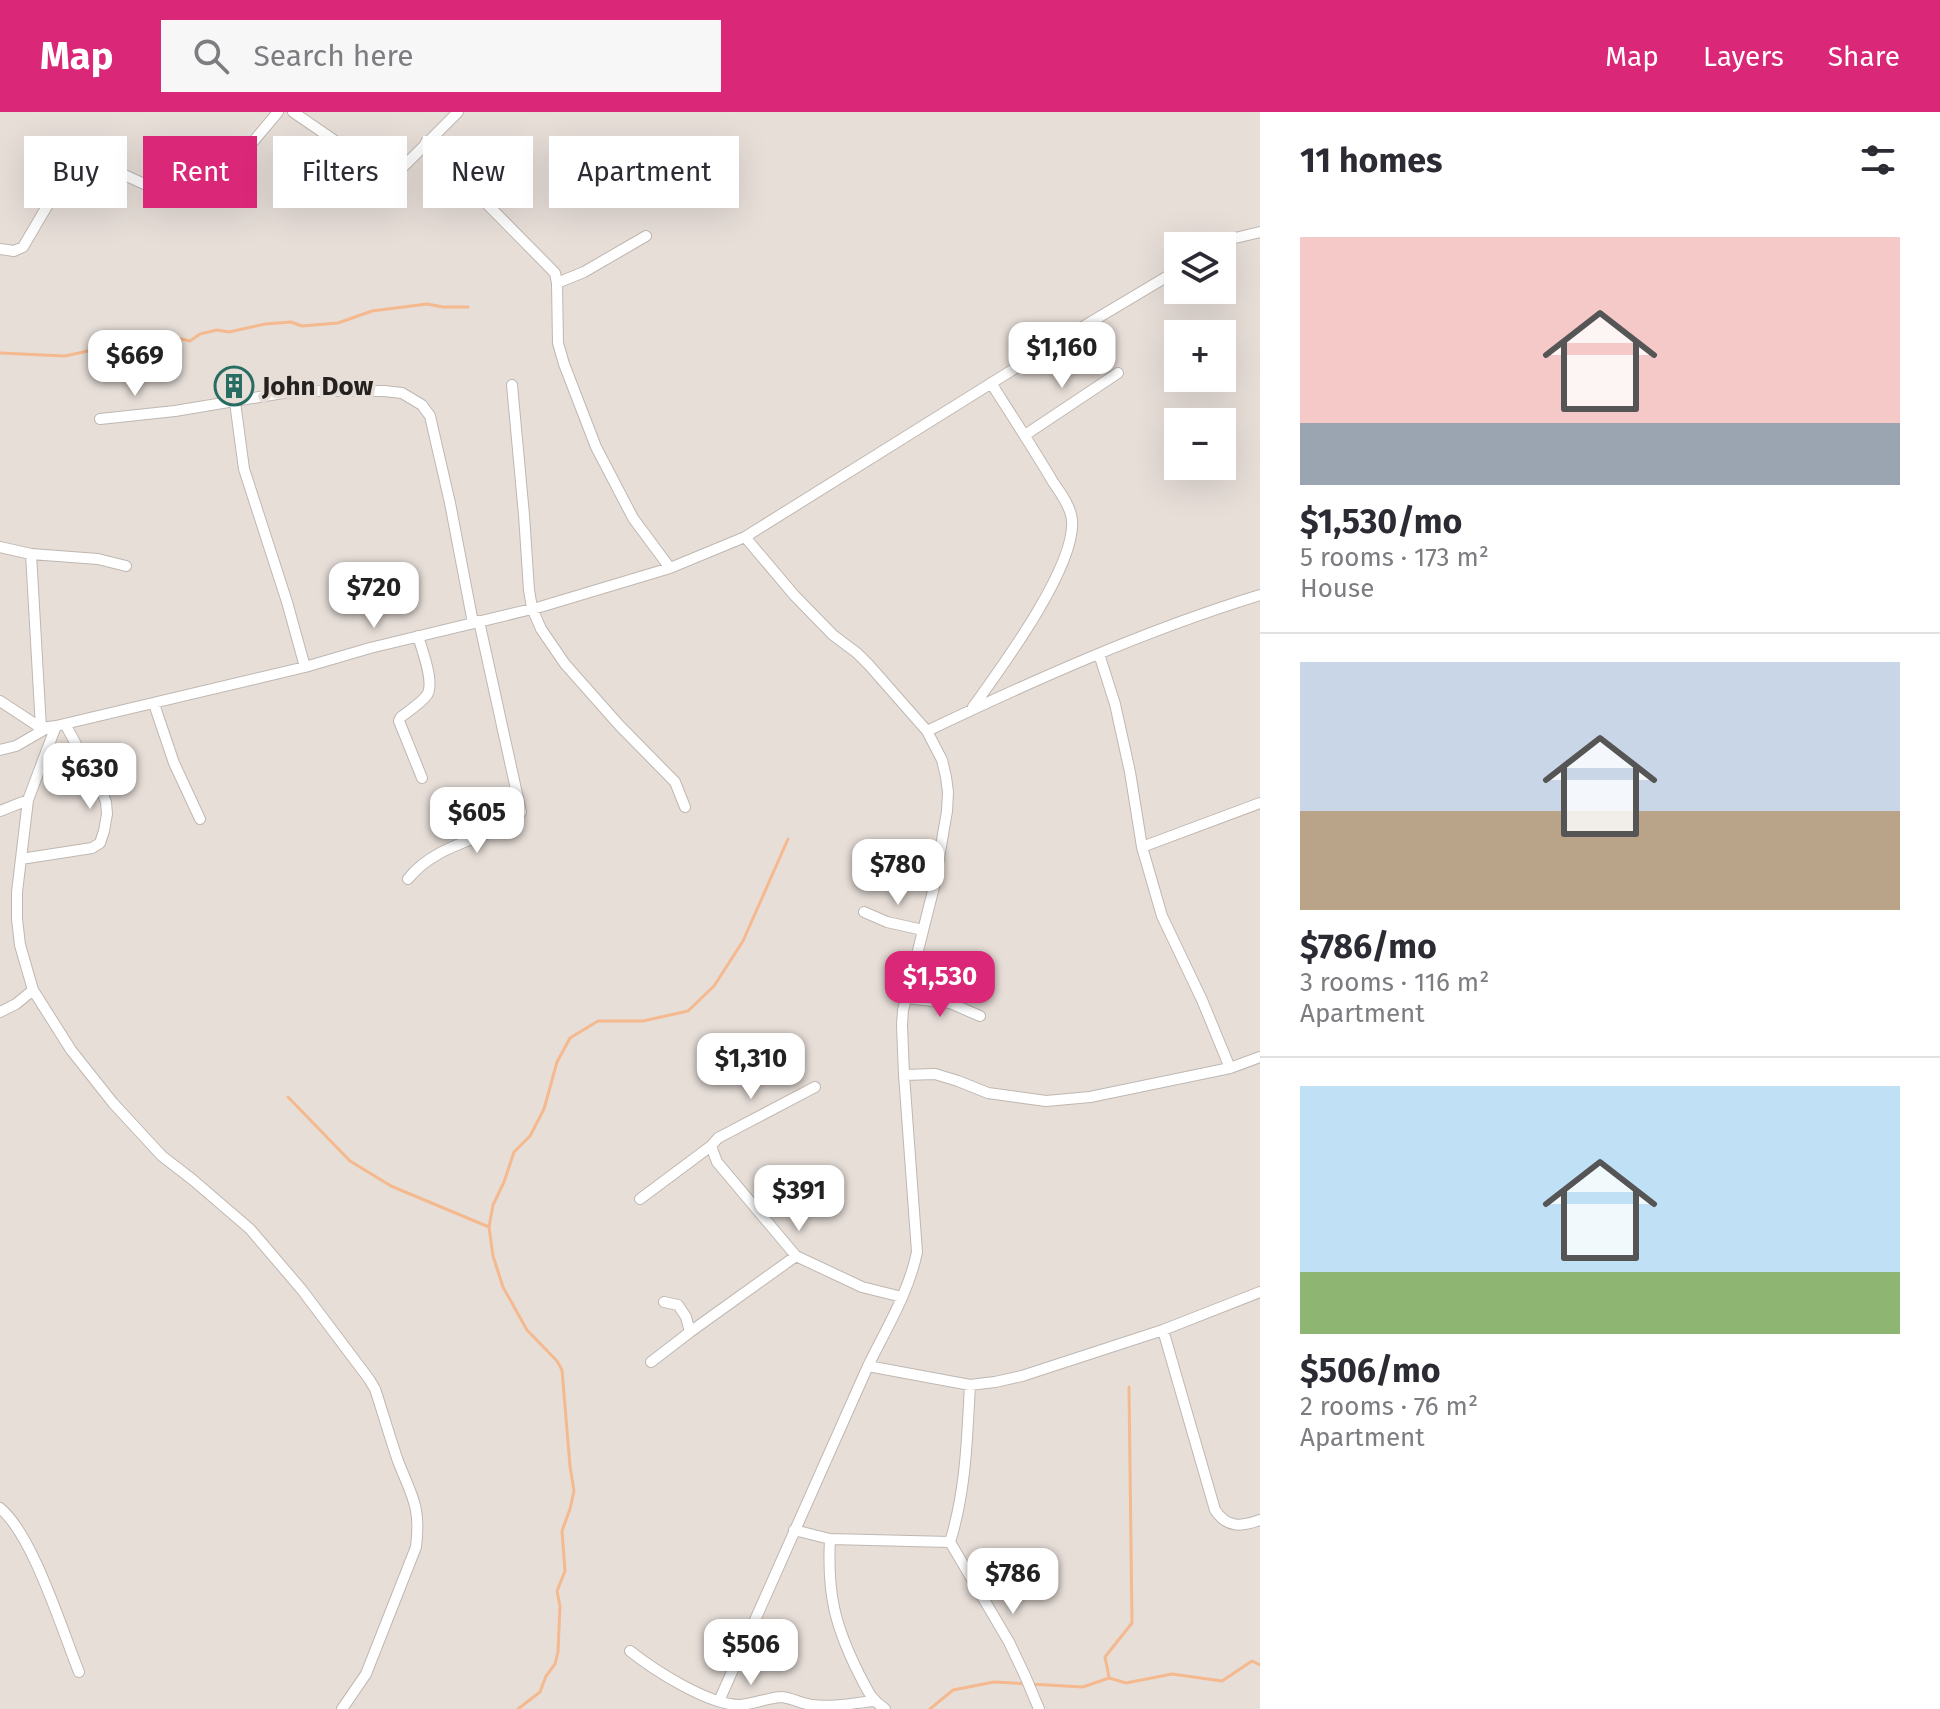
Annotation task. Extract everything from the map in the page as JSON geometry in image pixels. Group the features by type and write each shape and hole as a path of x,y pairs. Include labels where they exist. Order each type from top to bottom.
{"street":[{"path":"0,249 14,251 23,247 53,196 80,161 94,161 155,189 193,182 231,168 278,112"},
{"path":"293,112 381,171 401,169 423,145"},
{"path":"432,136 458,112"},
{"path":"492,208 556,275 558,343 596,447 633,518 670,568"},
{"path":"1236,238 1260,232"},
{"path":"557,283 584,272 646,236"},
{"path":"0,750 16,746 53,726 305,667 532,608 670,568 745,537 1164,278"},
{"path":"1025,435 1118,373"},
{"path":"970,710 1031,621 1061,567 1069,549 1072,517 991,383"},
{"path":"512,385 532,608 541,629 565,664 675,782 685,807"},
{"path":"100,419 175,411 283,393 384,391 402,393 422,405 430,416 521,812 503,827 434,856 415,869 408,879"},
{"path":"235,402 244,469 305,667"},
{"path":"719,1701 913,1271 917,1252 902,1025 934,887 948,792 942,760 927,731 869,665 833,635 794,595 745,537"},
{"path":"0,547 31,554 98,559 126,566"},
{"path":"31,554 53,726 28,800 21,859 17,919 20,945 33,990 71,1050 113,1103 162,1156 250,1229 302,1290 375,1389 416,1507 417,1536 411,1561 373,1660 342,1709"},
{"path":"927,731 1170,625 1260,595"},
{"path":"418,636 430,690 399,721 422,778"},
{"path":"1099,654 1115,704 1142,847 1162,916 1230,1068"},
{"path":"0,701 53,726 102,792 107,814 100,843 92,848 21,859"},
{"path":"154,704 174,763 200,819"},
{"path":"0,811 28,800"},
{"path":"1142,847 1260,803"},
{"path":"864,912 887,922 923,930"},
{"path":"0,1012 33,990"},
{"path":"907,998 950,1003 980,1016"},
{"path":"904,1075 935,1074 988,1093 1046,1101 1090,1097 1230,1068 1260,1057"},
{"path":"640,1199 718,1138 815,1087"},
{"path":"711,1146 717,1162 796,1256 862,1287 902,1297"},
{"path":"651,1362 796,1256"},
{"path":"868,1366 970,1385 1022,1376 1163,1330 1260,1292"},
{"path":"664,1302 678,1305 686,1317 690,1332"},
{"path":"1163,1330 1215,1510 1229,1524 1247,1525 1260,1520"},
{"path":"970,1385 965,1477 950,1542 1009,1642 1039,1709"},
{"path":"0,1508 11,1519 37,1566 79,1672"},
{"path":"794,1530 830,1539 950,1542"},
{"path":"830,1539 829,1581 836,1618 850,1658 874,1701 885,1709"},
{"path":"630,1651 691,1689 736,1705 780,1697 829,1707 874,1701"}],"waterway":[{"path":"0,353 65,356 97,349 113,355 141,347 160,346 169,339 190,341 200,334 217,330 229,332 291,322 302,326 338,323 372,311 427,304 468,307"},
{"path":"518,1709 540,1692 555,1664 560,1606 557,1591 565,1571 562,1531 574,1491 562,1370 527,1330 503,1287 493,1256 489,1227 493,1205 514,1152 530,1136 544,1109 557,1062 570,1038 598,1021 643,1021 688,1011 714,986 743,941 788,839"},
{"path":"288,1097 350,1161 391,1186 489,1227"},
{"path":"1109,1677 1105,1657 1132,1623 1129,1387"},
{"path":"930,1709 953,1690 994,1682 1083,1687 1109,1678 1126,1683 1172,1674 1222,1681 1252,1661 1260,1665"}],"place":[{"name":"John Dow","path":"234,386"}]}
